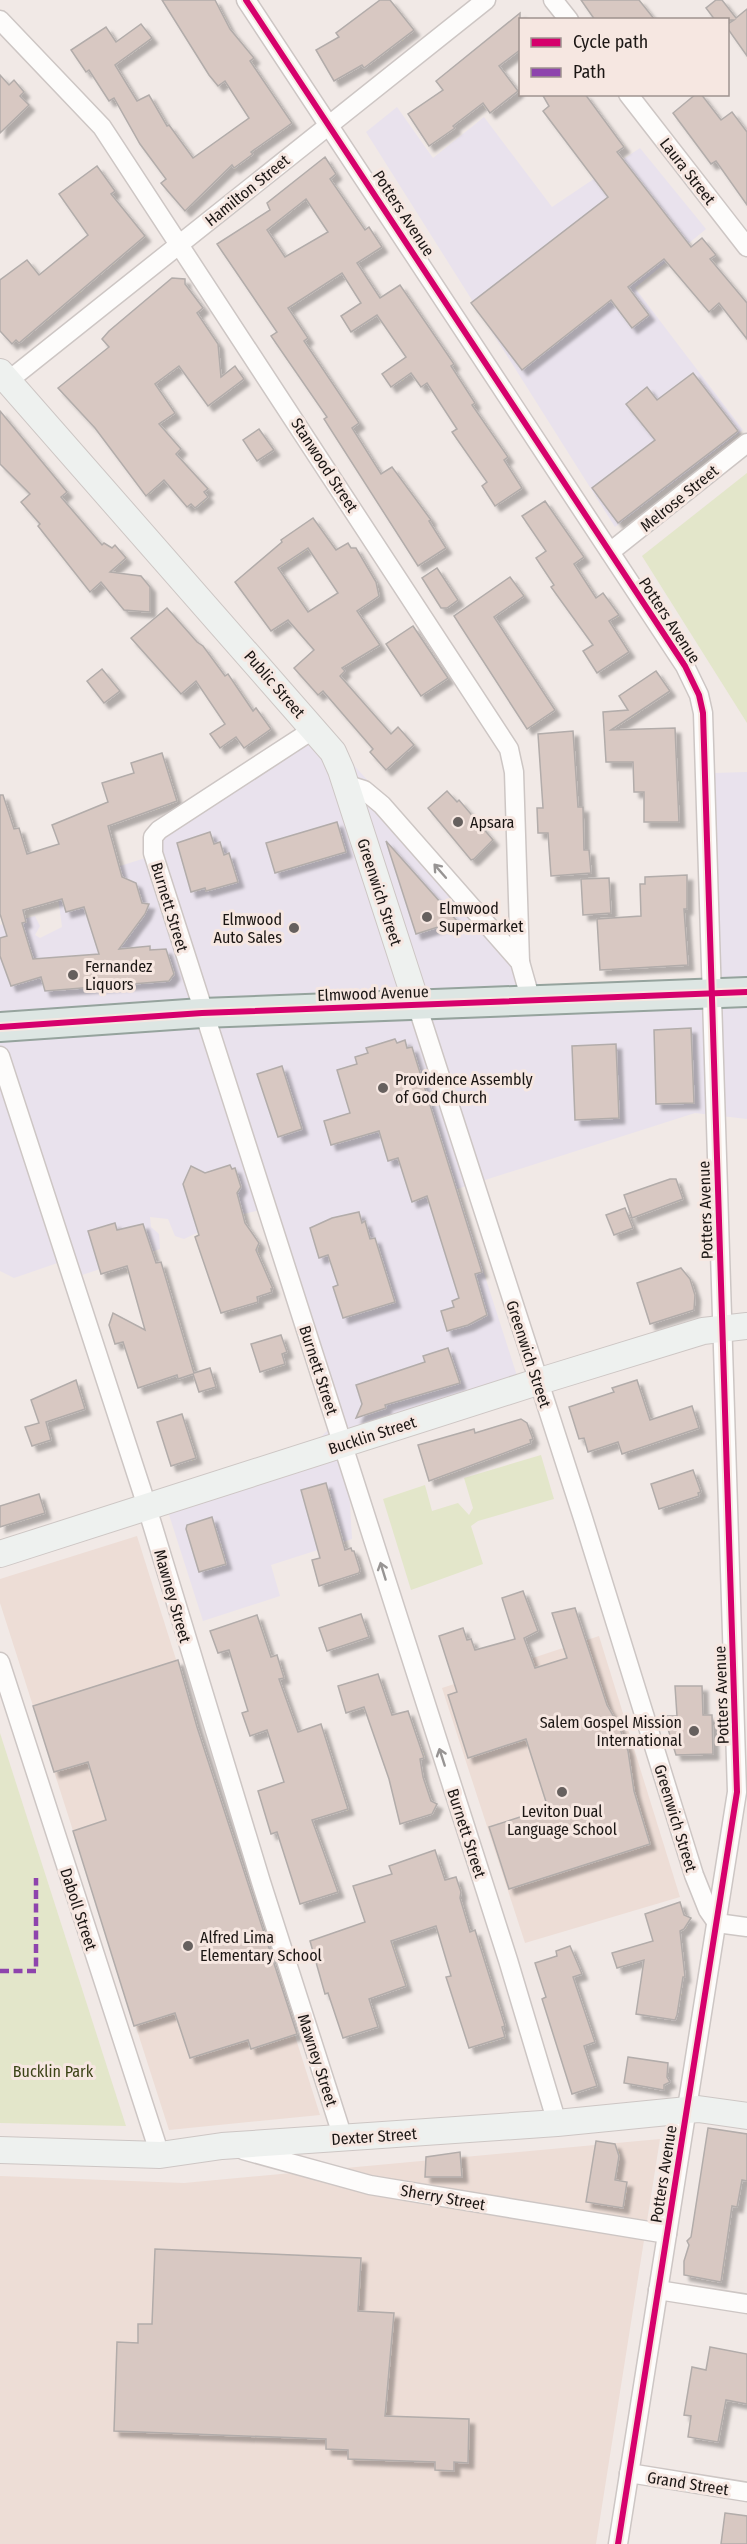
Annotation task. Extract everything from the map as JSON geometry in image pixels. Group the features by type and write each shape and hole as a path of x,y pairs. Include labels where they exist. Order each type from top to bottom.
{"main road":[{"name":"Elmwood Avenue","path":"0,1027 202,1013 747,992"}],"street":[{"name":"Potters Avenue","path":"246,0 330,124 685,666 699,695 703,713 712,995 735,1328 742,1792 717,1923 618,2544"},
{"name":"Hamilton Street","path":"4,377 181,243 486,0"},
{"path":"553,0 567,18"},
{"name":"Stanwood Street","path":"0,20 102,127 181,243 509,749 514,772 520,962"},
{"name":"Laura Street","path":"630,96 747,247"},
{"name":"Public Street","path":"4,377 314,729 333,752 345,784"},
{"name":"Melrose Street","path":"610,552 747,443"},
{"name":"Burnett Street","path":"314,729 153,837 153,853 202,1013 343,1445 558,2123"},
{"path":"345,784 364,790 381,804 520,962 531,1001"},
{"name":"Greenwich Street","path":"345,784 537,1382 583,1518 694,1875 708,1910 717,1923"},
{"name":"Mawney Street","path":"0,1056 147,1507 261,1882 343,2138"},
{"name":"Bucklin Street","path":"0,1554 537,1382 703,1331 735,1328"},
{"name":"Daboll Street","path":"0,1662 160,2155"},
{"path":"717,1923 747,1928"},
{"name":"Dexter Street","path":"0,2150 160,2155 222,2146 558,2123 702,2109 747,2116"},
{"name":"Sherry Street","path":"222,2146 300,2164 370,2185 667,2234"},
{"path":"658,2290 747,2304"},
{"name":"Grand Street","path":"629,2473 747,2492"}],"shaded area":[{"path":"397,107 433,158 484,117 552,207 640,148 706,229 635,288 743,430 615,527 366,132"},
{"path":"315,722 514,943 543,992 713,988 714,773 747,772 747,1119 695,1113 457,1189 518,1379 346,1434 352,1539 271,1565 280,1596 203,1621 164,1499 301,1457 341,1417 272,1207 231,1217 184,1239 175,1236 168,1219 150,1217 151,1227 159,1234 160,1249 82,1275 72,1258 14,1278 0,1271 0,925 35,916 40,926 35,935 40,938 62,927 55,874 101,872 158,854 163,832"},
{"name":"Alfred Lima Elementary School","path":"137,1536 320,2115 169,2130 0,1603 0,1579"},
{"name":"Leviton Dual Language School","path":"599,1636 680,1897 525,1943 442,1688"},
{"path":"660,2139 596,2544 0,2544 0,2176 184,2183"}],"green space":[{"path":"747,473 747,723 642,556"},
{"path":"541,1455 554,1499 478,1521 471,1526 483,1564 411,1590 383,1499 425,1485 432,1511 458,1503 469,1515 473,1508 464,1478"},
{"name":"Bucklin Park","path":"0,1733 126,2126 0,2123"}],"building":[{"path":"162,0 215,0 230,29 254,58 250,61 292,123 251,152 253,154 234,168 232,165 185,211 161,183 166,179 140,144 114,98 109,101 89,70 86,72 71,50 106,27 116,42 141,24 152,38 115,65 137,101 149,95 167,126 169,125 193,158 249,118 225,81 218,86 209,75"},
{"path":"380,0 390,0 414,30 364,68 362,65 334,81 316,50 339,37 336,33"},
{"path":"581,0 639,0 653,18 594,18"},
{"path":"716,0 722,0 736,18 747,9 747,56 729,30 729,23 734,20 714,18 706,8"},
{"path":"520,13 519,51 499,66 518,91 490,113 483,103 453,126 455,128 429,146 408,114 443,90 436,81"},
{"path":"0,75 9,85 14,80 24,92 20,96 29,105 0,133"},
{"path":"543,96 586,96 624,147 617,152 691,247 702,238 716,255 710,259 747,303 747,339 719,303 709,312 664,259 628,287 649,315 632,328 611,300 522,370 471,303 608,197 543,111 549,106"},
{"path":"694,96 703,96 721,120 732,112 747,132 747,205 716,161 711,164 673,113"},
{"path":"325,157 336,174 330,179 365,230 369,227 382,247 357,263 380,298 400,285 454,364 451,366 475,403 472,405 508,457 504,460 522,488 495,506 482,486 487,482 452,432 457,429 427,383 421,387 411,373 391,387 382,374 406,357 377,315 351,332 341,316 361,303 342,273 288,308 308,338 304,341 359,423 352,428 381,474 392,467 431,520 429,521 446,548 418,566 324,419 327,417 271,336 277,332 217,244 270,210 267,203","holes":["306,199 328,232 285,257 267,230"]},
{"path":"97,166 115,191 111,194 145,236 19,343 16,340 12,344 0,331 0,280 27,260 39,275 88,235 59,194"},
{"path":"172,278 185,279 185,284 203,308 197,313 218,344 221,377 235,366 244,379 208,406 179,366 155,384 175,413 159,424 181,449 176,454 208,489 204,492 208,497 195,508 191,504 187,507 164,480 146,496 95,428 58,388 109,347 102,339 109,331"},
{"path":"693,373 738,431 618,523 592,488 655,440 626,404 647,387 657,400"},
{"path":"0,411 67,492 61,497 102,545 104,543 112,548 115,545 126,558 110,572 141,576 150,587 150,612 124,610 101,582 90,592 38,526 40,524 21,502 30,494 0,464"},
{"path":"259,429 274,450 257,461 243,440"},
{"path":"545,501 584,557 574,564 596,598 603,593 619,615 609,621 629,652 597,673 583,651 593,645 551,587 554,585 536,558 546,551 522,516"},
{"path":"313,518 336,550 348,543 351,548 356,548 376,582 379,596 357,611 380,645 342,668 345,671 340,676 391,734 398,727 414,745 386,770 370,752 373,749 323,691 318,695 294,668 314,650 288,620 271,631 235,582 282,542 281,540","holes":["308,548 338,593 308,612 278,568"]},
{"path":"437,568 458,600 447,608 441,608 422,578"},
{"path":"510,577 524,596 494,617 555,710 527,729 454,616"},
{"path":"167,608 203,646 225,676 228,674 253,711 256,708 271,729 244,748 236,737 220,748 210,734 225,724 196,681 181,694 131,638"},
{"path":"413,626 448,678 421,696 386,644"},
{"path":"102,669 120,691 104,703 87,681"},
{"path":"656,671 670,691 611,730 675,728 679,822 644,822 644,792 634,792 633,762 606,762 603,712 628,710 619,696"},
{"path":"573,731 578,807 583,807 584,850 589,850 591,873 551,876 548,833 538,833 537,808 543,808 538,734"},
{"path":"162,753 177,801 108,826 122,877 136,883 142,903 149,904 145,914 119,949 150,946 150,950 166,949 174,974 169,981 45,991 41,977 11,986 0,956 0,938 7,936 0,914 0,795 3,795 14,829 19,828 27,854 59,844 52,825 108,802 102,783 134,773 131,763","holes":["62,899 66,912 84,907 99,954 33,959 22,923 26,922 23,910"]},
{"path":"447,791 457,802 459,800 493,840 474,859 471,860 428,808"},
{"path":"337,822 346,852 275,873 266,843"},
{"path":"210,832 214,844 220,842 224,855 229,853 238,882 206,891 205,888 191,892 177,843"},
{"path":"386,841 457,921 416,934"},
{"path":"687,875 687,909 684,909 688,965 600,970 597,919 641,916 640,884 645,884 645,877"},
{"path":"609,878 611,913 583,915 581,879"},
{"path":"691,1028 694,1103 656,1104 654,1030"},
{"path":"395,1039 397,1043 405,1040 407,1048 412,1047 482,1272 475,1274 487,1315 468,1325 447,1331 441,1311 454,1307 452,1301 459,1298 427,1196 412,1202 398,1158 388,1161 379,1131 331,1145 324,1121 350,1113 337,1070 357,1064 355,1057 368,1053 366,1048"},
{"path":"616,1044 619,1118 575,1120 572,1046"},
{"path":"282,1066 302,1129 278,1137 257,1074"},
{"path":"230,1165 232,1169 235,1168 241,1187 237,1193 245,1223 259,1243 256,1250 273,1289 271,1289 272,1292 257,1297 258,1302 221,1313 195,1237 199,1235 183,1184 191,1166 205,1173"},
{"path":"676,1179 683,1199 632,1218 624,1195"},
{"path":"625,1208 633,1228 614,1235 606,1215"},
{"path":"359,1212 362,1223 365,1221 370,1239 375,1238 395,1302 343,1318 333,1287 338,1285 328,1255 319,1258 310,1228 332,1218"},
{"path":"115,1223 117,1230 143,1224 156,1263 161,1262 194,1373 210,1368 216,1387 199,1392 193,1374 178,1379 177,1375 138,1388 123,1342 115,1344 109,1325 113,1313 145,1330 127,1266 101,1274 88,1231"},
{"path":"681,1268 690,1279 695,1295 694,1310 650,1324 637,1283"},
{"path":"281,1335 287,1352 282,1354 285,1364 260,1372 251,1344"},
{"path":"448,1348 460,1383 385,1405 386,1408 356,1418 362,1404 356,1385 425,1362 423,1356"},
{"path":"76,1380 85,1409 46,1422 51,1440 32,1446 25,1427 39,1423 31,1400"},
{"path":"637,1380 650,1420 692,1406 699,1428 622,1454 618,1442 588,1452 584,1438 579,1439 569,1407 614,1392 612,1388"},
{"path":"182,1414 196,1458 171,1466 157,1422"},
{"path":"521,1419 527,1423 533,1439 530,1440 531,1443 429,1481 418,1445 474,1429 475,1433"},
{"path":"693,1470 701,1492 698,1493 699,1496 659,1509 651,1484"},
{"path":"326,1483 345,1550 351,1548 354,1551 360,1570 359,1573 319,1586 312,1560 320,1558 301,1490"},
{"path":"39,1494 45,1513 0,1527 0,1506"},
{"path":"212,1517 226,1564 199,1572 186,1529 187,1525"},
{"name":"Leviton Dual Language School","path":"523,1591 538,1631 524,1638 535,1668 567,1658 552,1613 575,1608 607,1705 619,1726 628,1751 634,1791 650,1844 509,1889 489,1827 548,1808 526,1739 468,1758 448,1695 457,1692 439,1636 463,1628 467,1640 471,1639 475,1650 515,1639 502,1598"},
{"path":"361,1614 369,1637 327,1651 319,1628"},
{"path":"257,1615 271,1657 277,1655 284,1678 279,1679 298,1732 321,1724 348,1809 312,1820 338,1892 300,1904 277,1832 271,1834 258,1791 284,1782 267,1730 250,1736 242,1713 248,1711 229,1650 218,1653 210,1631"},
{"name":"Alfred Lima Elementary School","path":"178,1660 197,1727 297,2034 251,2049 248,2040 190,2058 175,2013 134,2026 73,1831 106,1820 88,1762 54,1772 33,1706"},
{"path":"378,1674 392,1715 408,1711 424,1758 420,1759 423,1777 431,1801 437,1804 432,1814 400,1824 389,1779 364,1707 346,1713 338,1686"},
{"path":"675,1686 702,1686 703,1715 712,1715 713,1754 676,1755 664,1716 677,1716"},
{"path":"435,1850 445,1880 456,1877 470,1932 475,1930 505,2026 502,2027 505,2037 469,2048 446,1977 451,1976 436,1926 391,1941 406,1986 369,1999 378,2027 343,2038 328,1993 325,1994 310,1941 365,1922 353,1886 392,1874 389,1866"},
{"path":"680,1902 684,1915 691,1918 680,1931 685,1977 683,1977 677,2015 675,2020 636,2014 644,1960 617,1968 612,1953 653,1941 645,1914"},
{"path":"570,1946 582,1974 573,1977 595,2042 584,2046 597,2086 572,2094 542,1999 546,1997 535,1963 557,1956 556,1951"},
{"path":"628,2057 668,2063 667,2077 670,2082 664,2085 664,2090 624,2083"},
{"path":"708,2128 747,2134 747,2181 742,2180 737,2207 732,2206 721,2282 684,2275 684,2261 689,2245 687,2241 691,2237"},
{"path":"596,2141 615,2144 619,2156 615,2180 627,2182 623,2208 586,2202"},
{"path":"460,2152 462,2177 425,2177 426,2157"},
{"path":"155,2249 361,2258 358,2311 394,2313 385,2416 469,2419 468,2463 454,2462 454,2471 435,2470 435,2462 348,2459 348,2450 326,2449 326,2439 114,2431 117,2342 138,2343 138,2324 152,2324"},
{"path":"710,2347 747,2354 747,2404 726,2400 718,2442 688,2437 691,2416 684,2415 692,2367 706,2370"},
{"path":"725,2513 747,2516 747,2544 721,2544"}],"marked path":[{"path":"0,1971 36,1971 36,1878"}],"cycle path":[{"path":"246,0 685,666 699,695 703,713 737,1792 618,2544"},
{"path":"0,1027 202,1013 747,992"}],"place":[{"name":"Apsara","path":"458,822"},
{"name":"Elmwood Supermarket","path":"427,917"},
{"name":"Elmwood Auto Sales","path":"294,928"},
{"name":"Fernandez Liquors","path":"73,975"},
{"name":"Providence Assembly of God Church","path":"383,1088"},
{"name":"Salem Gospel Mission International","path":"694,1731"},
{"name":"Leviton Dual Language School","path":"562,1792"},
{"name":"Alfred Lima Elementary School","path":"188,1946"}]}
